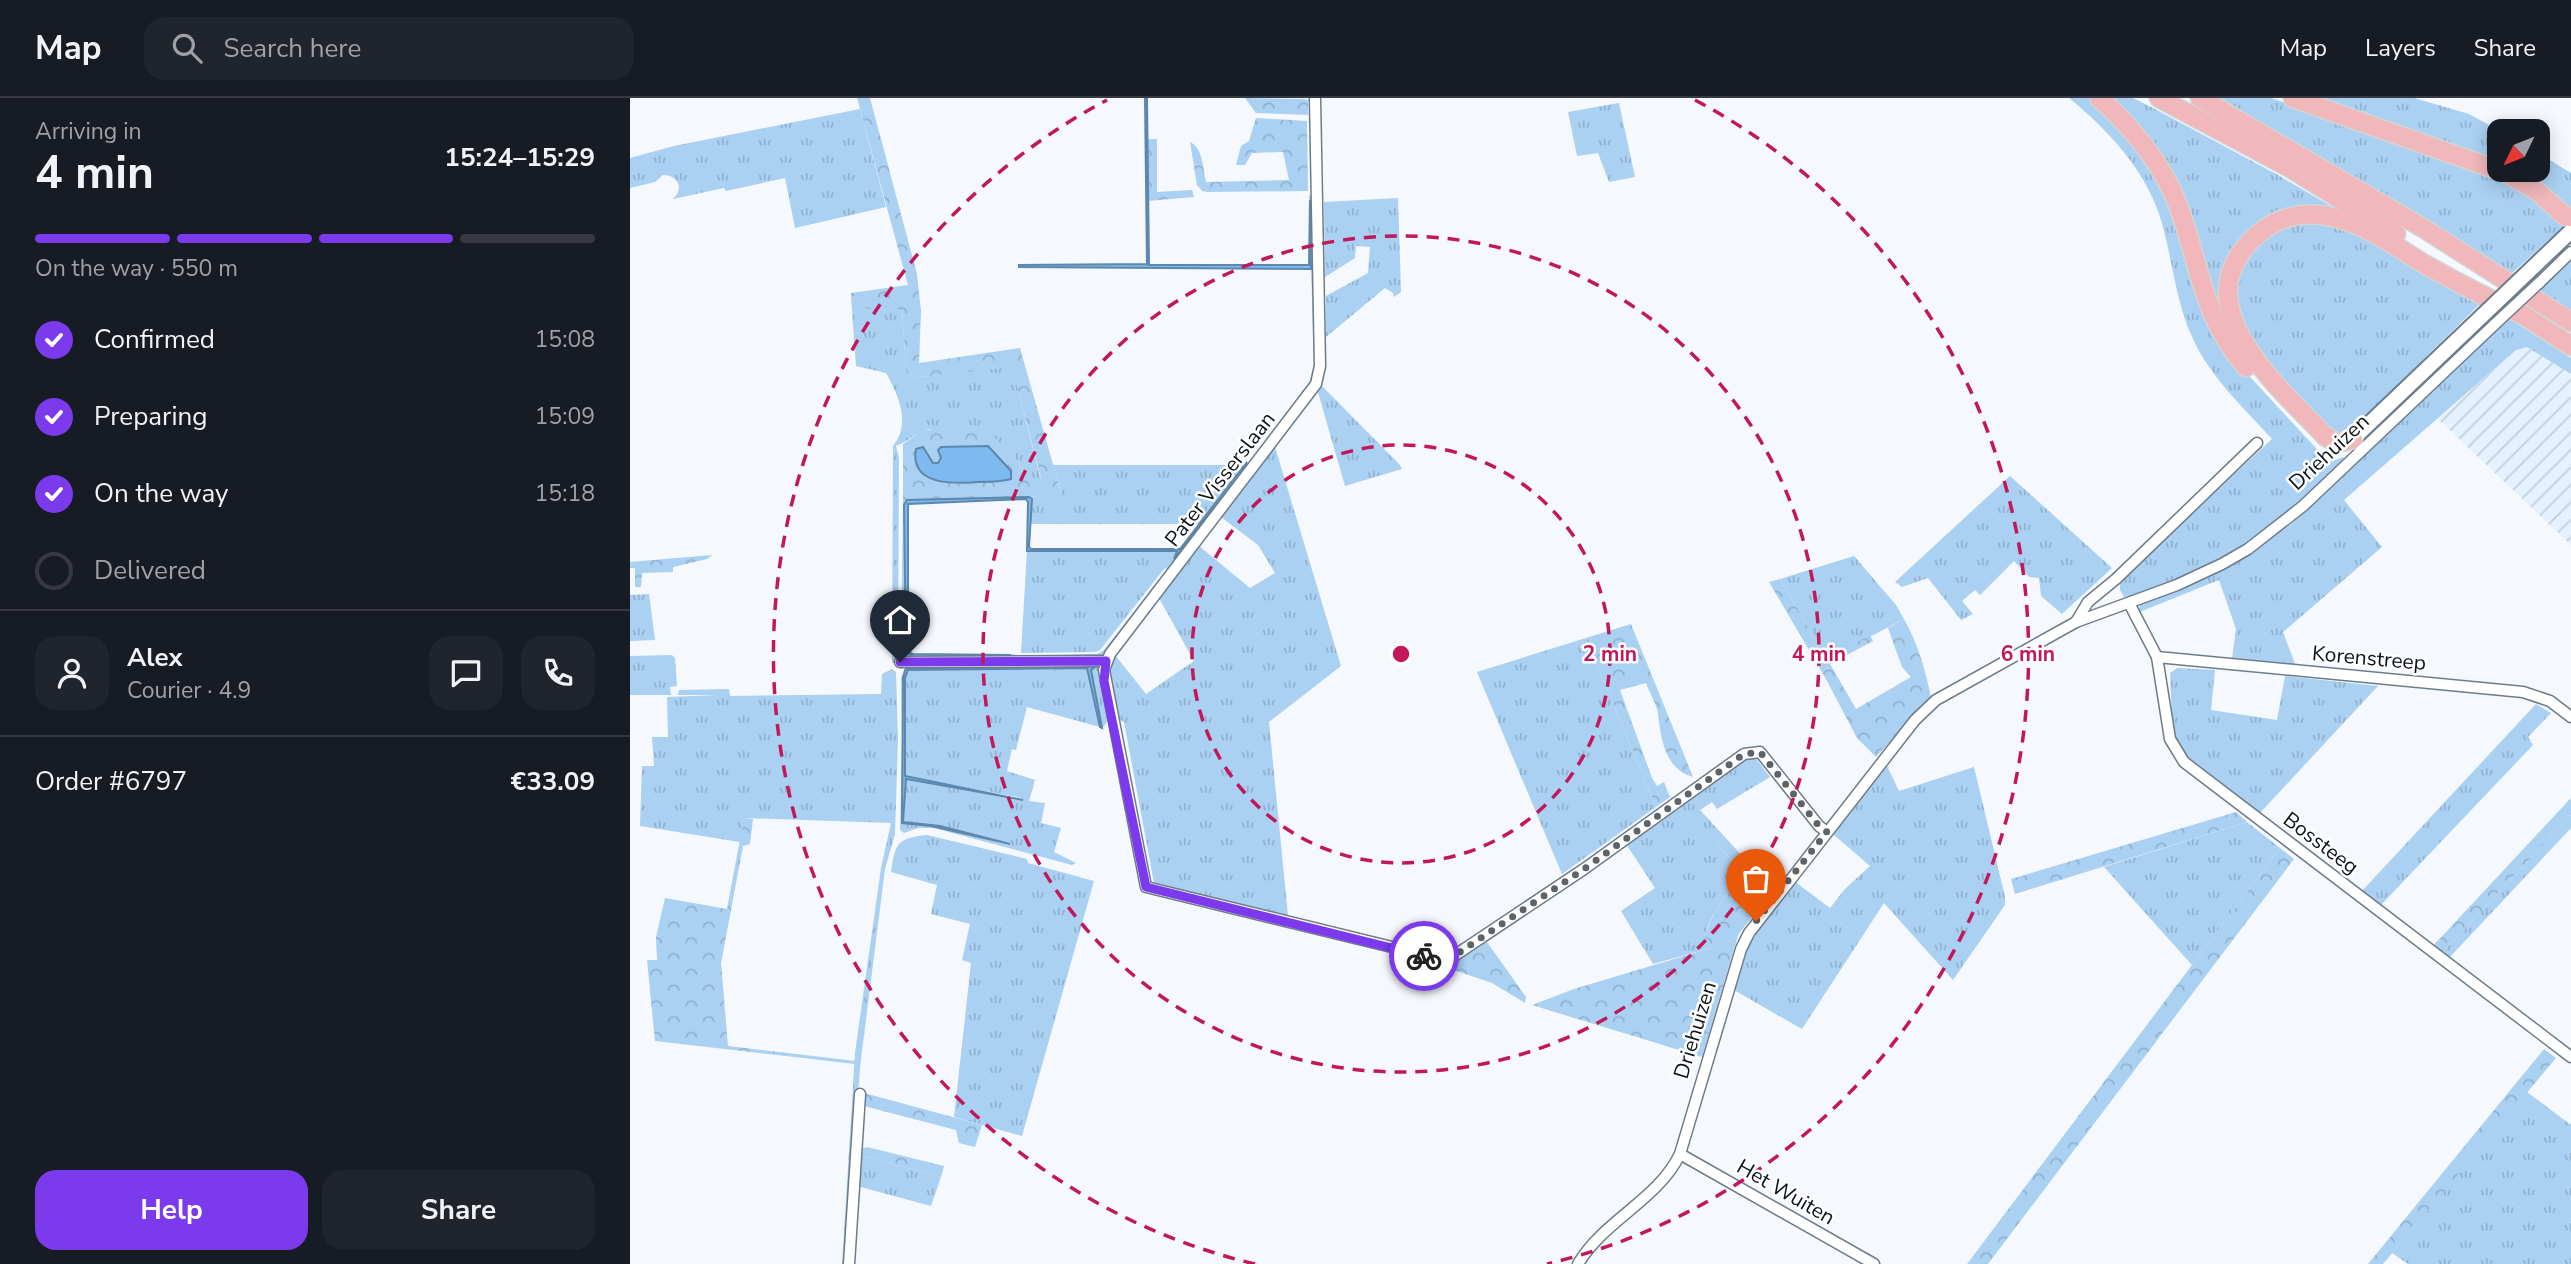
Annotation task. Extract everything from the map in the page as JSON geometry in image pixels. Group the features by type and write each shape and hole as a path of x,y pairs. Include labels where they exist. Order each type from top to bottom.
{"highway":[{"path":"2099,98 2136,136 2170,189 2184,222 2210,311 2240,360 2320,446 2336,451 2353,439"},
{"path":"2159,98 2292,169 2571,346"},
{"path":"2200,98 2423,228 2571,321"},
{"path":"2293,98 2505,173 2537,191 2565,216 2571,217"},
{"path":"2353,439 2338,443 2326,437 2258,364 2238,335 2230,304 2231,278 2244,249 2262,231 2281,220 2298,215 2323,215 2347,221 2471,291 2525,316"}],"main road":[{"name":"Driehuizen","path":"2353,439 2571,231"}],"street":[{"name":"Pater Visserslaan","path":"1106,661 1316,384 1320,366 1315,98"},
{"name":"Driehuizen","path":"1578,1264 1598,1238 1673,1168 1680,1154 1741,949 1756,921 1915,720 1936,700 2076,622 2177,585 2222,565 2270,533 2303,506 2571,252"},
{"name":"Driehuizen","path":"2076,622 2088,603 2257,443"},
{"name":"Bossteeg","path":"2129,603 2157,657 2170,739 2184,762 2571,1057"},
{"name":"Korenstreep","path":"2157,657 2523,692 2550,701 2571,717"},
{"path":"900,662 1106,661 1104,681 1146,887 1430,957 1454,956 1584,869 1744,754 1760,752 1819,826 1827,832"},
{"path":"849,1264 860,1094"},
{"name":"Het Wuiten","path":"1680,1154 1874,1264"}],"shaded area":[{"path":"1145,98 1149,265 1309,265 1310,200 1311,269 1019,267 1147,264"},
{"path":"2527,347 2571,374 2571,545 2438,419 2516,350"},
{"path":"988,446 1011,471 1011,479 946,482 926,476 916,461 916,449 923,447 933,463 938,463 941,458 938,450 941,447"},
{"path":"1247,462 1241,474 1174,559 1177,551 1027,551 1026,499 908,504 908,652 1011,655 914,657 906,652 904,505 907,500 1029,497 1032,499 1031,549 1180,549"},
{"path":"1095,667 1091,670 1102,728 1087,668 908,670 905,678 905,776 1023,800 906,779 903,822 940,826 1010,844 931,826 902,823 905,670"}],"green space":[{"path":"857,98 870,98 917,274 921,311 919,363 1020,348 1062,496 903,500 903,444 922,430 984,427 1018,461 1026,480 1041,480 1012,367 912,378 906,367 902,309 873,310 860,306 857,296 851,297 851,293 908,285","holes":["988,446 1011,471 1011,479 1007,480 948,483 924,473 915,456 929,458 933,463 940,461 941,447"]},
{"path":"1245,98 1305,99 1308,100 1308,115 1256,113"},
{"path":"2069,98 2092,98 2100,104 2161,181 2241,367 2325,458 2345,459 2268,532 2209,567 2143,594 2124,597 2120,590 2120,581 2272,439 2218,379 2193,339 2182,310 2161,220 2146,184 2111,137"},
{"path":"2103,98 2133,98 2278,175 2358,222 2336,214 2251,234 2225,333 2185,219"},
{"path":"2215,98 2271,98 2487,170 2487,182 2520,184 2559,218 2564,226 2510,275 2354,177"},
{"path":"2311,98 2414,98 2469,114 2487,124 2487,158"},
{"path":"1619,103 1635,177 1609,182 1598,153 1577,156 1568,112"},
{"path":"860,109 886,207 795,228 785,178 673,199 679,187 673,177 663,175 655,182 630,188 630,158 674,146"},
{"path":"1256,118 1307,121 1308,191 1202,191 1197,185 1190,142 1200,154 1206,182 1289,180 1283,152 1252,153 1245,165 1236,165 1241,146 1249,141"},
{"path":"1147,139 1157,139 1157,192 1192,190 1194,197 1148,201"},
{"path":"2550,160 2571,173 2571,209 2532,182 2550,182"},
{"path":"1309,195 1313,197 1318,363 1313,384 1105,656 908,658 901,647 903,500 907,500 904,509 906,652 914,657 1011,654 1022,656 1097,654 1104,650 1168,568 1164,569 1100,650 1021,653 1027,551 1178,551 1174,559 1309,384 1314,365"},
{"path":"1398,198 1401,292 1394,297 1393,293 1385,288 1326,337 1326,296 1368,273 1370,247 1356,246 1355,258 1325,277 1324,202"},
{"path":"2307,218 2337,223 2482,302 2349,432 2332,434 2244,338 2233,284 2257,239"},
{"path":"2571,259 2571,314 2536,292"},
{"path":"857,296 873,310 902,308 906,367 912,378 1012,366 1041,480 1026,480 1018,461 929,429 896,446 899,458 898,655 896,662 892,663 893,446 901,429 902,419 899,400 886,373 856,366 851,297"},
{"path":"2508,318 2571,358 2571,374 2527,347 2516,350 2344,500 2382,547 2283,632 2295,664 2232,658 2236,629 2219,580 2137,613 2141,603 2189,585 2224,567 2290,525"},
{"path":"1322,386 1402,469 1345,486 1318,392"},
{"path":"1275,447 1341,666 1269,722 1288,916 1154,883 1124,722 1118,719 1108,665 1115,655 1146,694 1194,661 1159,598 1199,546 1250,588 1275,573 1258,545 1221,517"},
{"path":"1053,465 1245,465 1200,524 1030,524 1030,497 1062,495"},
{"path":"2010,476 2112,568 2062,614 2041,596 2039,578 2029,577 2014,561 1980,595 1975,590 1962,601 1973,614 1961,620 1928,578 1902,587 1895,582"},
{"path":"712,555 707,559 673,567 673,572 642,573 641,587 635,587 635,568 630,568 630,562"},
{"path":"1854,556 1896,605 1904,619 1827,659 1780,579"},
{"path":"1780,579 1827,659 1870,635 1873,641 1830,664 1856,709 1911,677 1902,667 1888,628 1904,619 1920,657 1931,697 1876,757 1857,738 1769,582"},
{"path":"649,594 655,640 630,641 630,595"},
{"path":"1631,624 1693,777 1683,773 1670,760 1663,742 1656,706 1646,683 1620,690 1652,778 1657,786 1664,782 1670,797 1656,807 1586,638"},
{"path":"1586,638 1656,807 1562,874 1477,672"},
{"path":"672,655 675,658 677,686 670,687 671,695 630,695 630,656"},
{"path":"1098,664 1107,693 1108,717 1101,729 1091,670 1093,666 908,668 903,673 906,666"},
{"path":"1087,668 1100,727 1027,707 1016,750 1012,749 1007,771 1035,780 1029,801 1045,803 1041,823 1061,828 1054,852 1076,863 1072,865 934,828 918,828 904,833 900,830 903,673 902,823 931,826 1009,845 940,826 903,822 905,780 1020,800 1022,798 904,776 905,678 908,670"},
{"path":"2177,668 2215,670 2211,710 2277,720 2285,676 2378,686 2259,814 2208,778 2183,753 2175,735 2172,714 2170,673"},
{"path":"892,669 896,672 898,739 895,834 885,869 860,1067 847,1264 842,1264 855,1053 881,868 891,823 744,818 740,842 640,826 642,766 654,766 652,737 668,737 667,697 719,695 678,695 679,690 729,689 730,696 881,694 882,674"},
{"path":"2536,704 2551,713 2528,737 2533,745 2380,906 2361,892"},
{"path":"1748,756 1755,757 1770,777 1717,809 1712,802 1700,810 1724,836 1717,844 1737,866 1735,884 1714,914 1704,937 1711,948 1653,964 1621,911 1655,888 1626,844"},
{"path":"1887,766 1899,791 1974,767 2005,905 1953,980 1884,903 1802,1029 1734,990 1745,952 1753,935 1794,881 1830,908 1845,889 1870,866 1833,834"},
{"path":"2571,798 2571,815 2442,953 2433,946"},
{"path":"2236,812 2247,822 2015,894 2011,879"},
{"path":"2571,815 2571,828 2449,958 2442,953"},
{"path":"744,818 753,819 750,844 743,846 721,963 728,1046 855,1061 855,1064 655,1041 647,960 657,960 656,937 665,898 727,909"},
{"path":"2247,822 2280,848 2192,965 2104,867"},
{"path":"927,835 1027,859 1028,863 1094,881 1022,1136 954,1117 971,963 962,960 970,924 931,914 937,885 891,872 899,844 909,838"},
{"path":"1724,836 1773,890 1738,935 1702,1057 1532,1005 1574,989 1711,948 1704,937 1717,910 1735,884 1737,874 1737,866 1717,844"},
{"path":"2280,848 2294,859 1988,1264 1967,1264"},
{"path":"1487,942 1526,997 1525,1003 1492,983 1448,968"},
{"path":"2544,1049 2556,1058 2383,1264 2368,1264"},
{"path":"2527,1092 2571,1125 2571,1264 2408,1264 2392,1253"},
{"path":"864,1093 982,1125 975,1147 959,1143 956,1130 864,1106"},
{"path":"867,1147 944,1166 941,1177 859,1155 861,1149"},
{"path":"859,1155 941,1177 931,1206 857,1186"}],"way so far":[{"path":"1424,956 1454,956 1584,869 1744,754 1760,752 1819,826 1827,832 1756,921"}],"route":[{"path":"900,662 1106,661 1104,681 1146,887 1424,956"}]}
